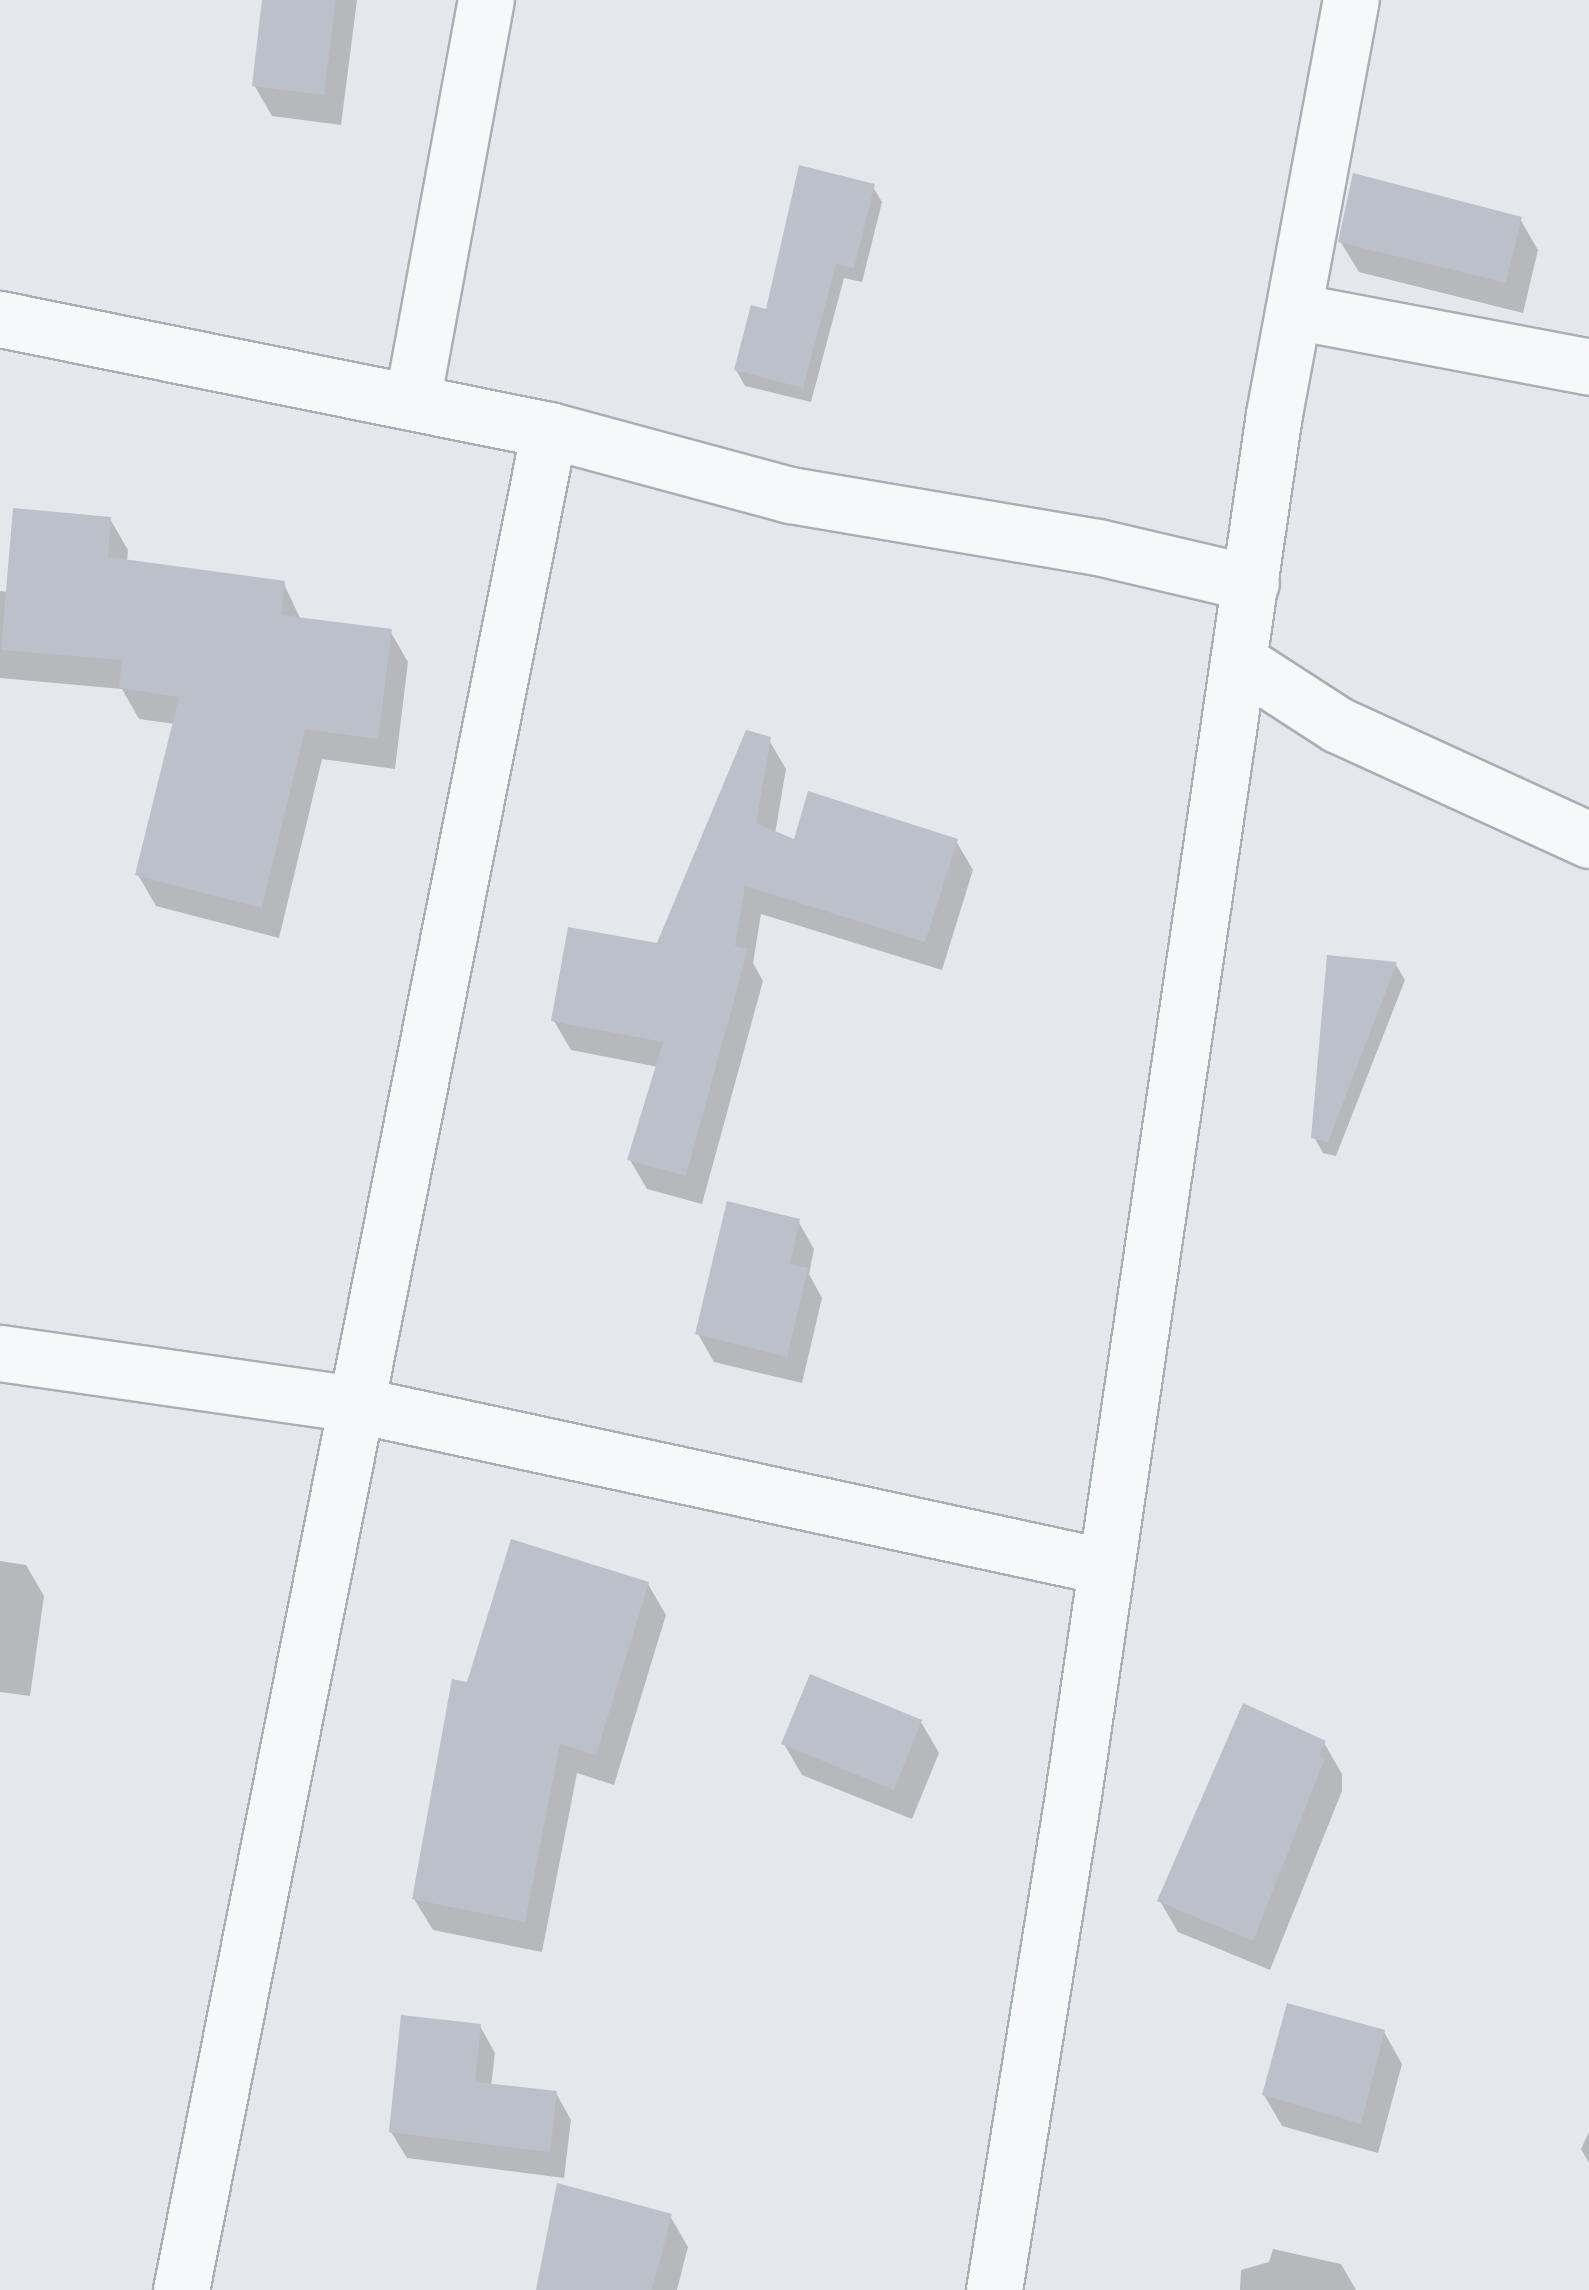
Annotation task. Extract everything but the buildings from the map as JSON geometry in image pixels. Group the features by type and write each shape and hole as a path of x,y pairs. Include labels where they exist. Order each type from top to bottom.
{"street":[{"path":"412,402 486,0"},
{"path":"994,2290 1251,583 1294,311 1351,0"},
{"path":"1294,311 1589,367"},
{"path":"0,319 549,430 790,495 1098,547 1251,583"},
{"path":"181,2290 549,430"},
{"path":"1239,661 1338,725 1589,840"},
{"path":"0,1352 354,1404 1102,1566"}]}
